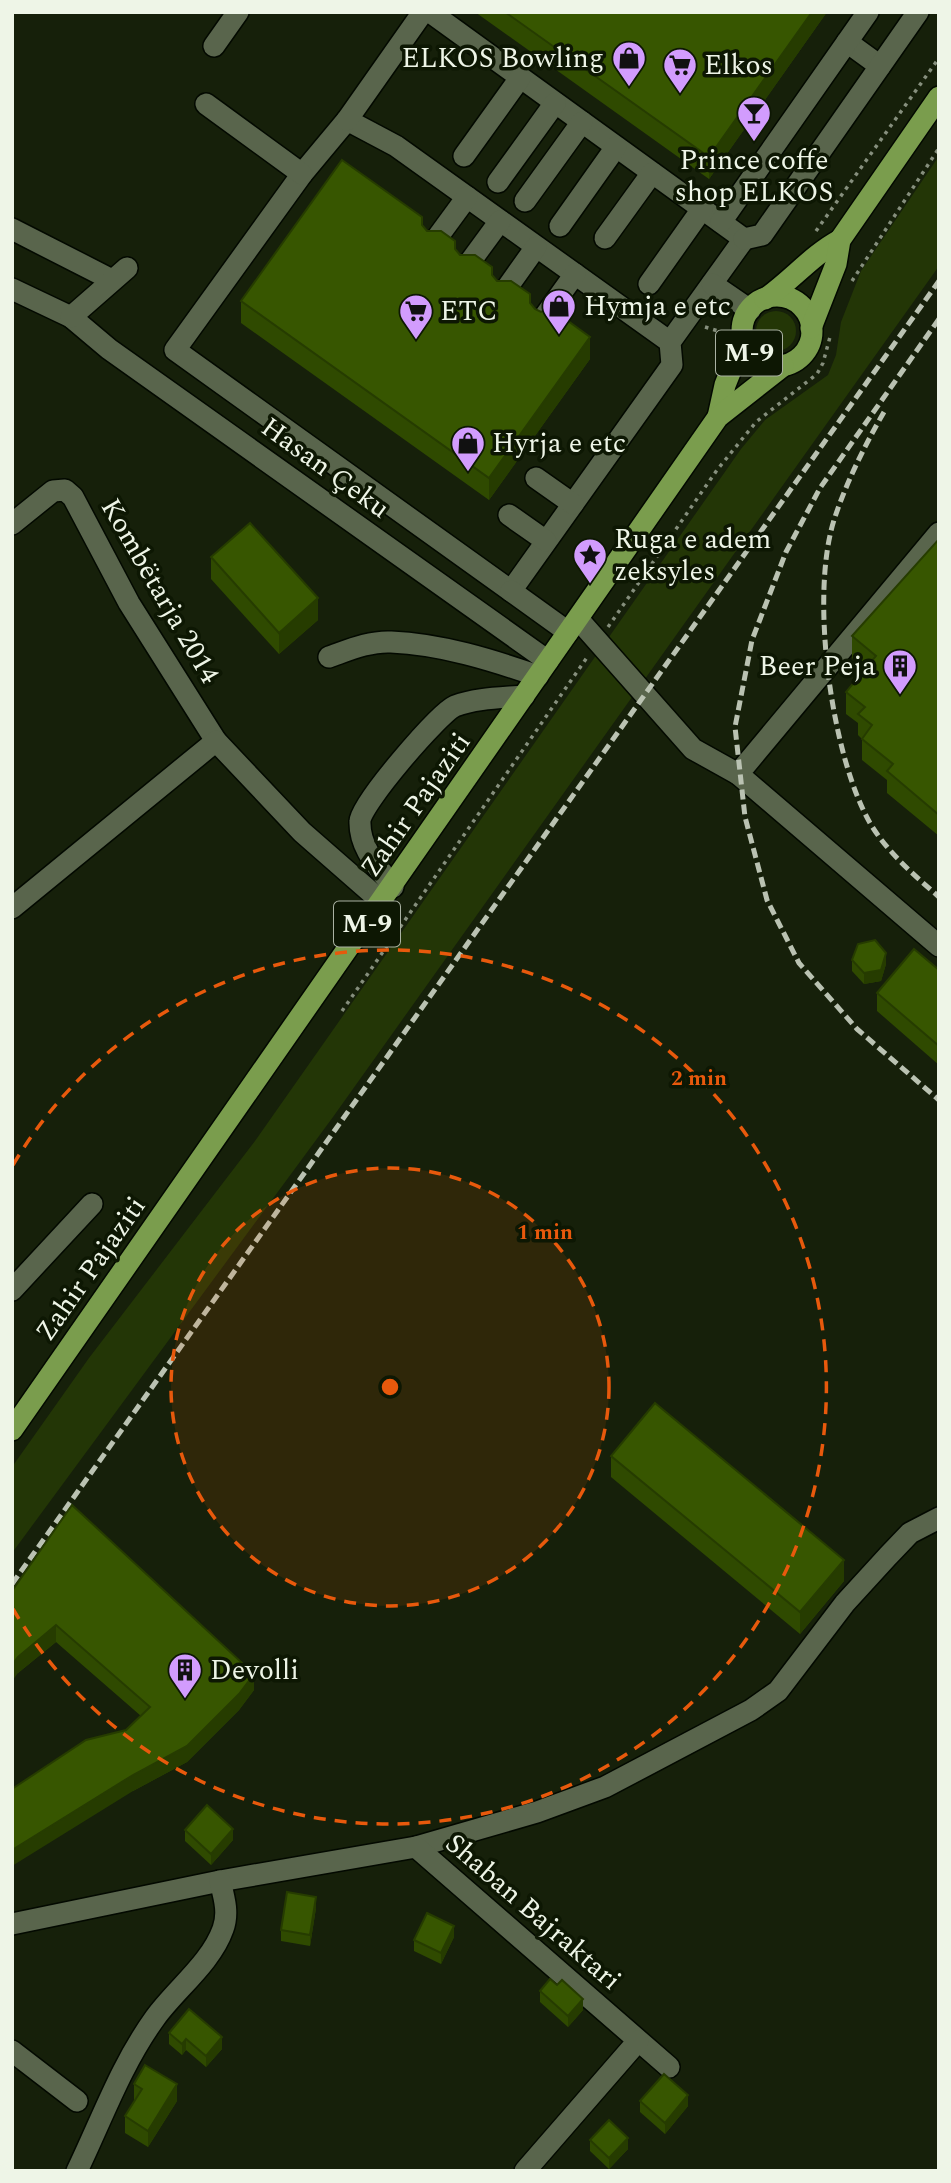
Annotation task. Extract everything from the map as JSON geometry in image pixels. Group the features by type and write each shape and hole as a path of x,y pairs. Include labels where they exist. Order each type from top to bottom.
{"main road":[{"name":"M-9","path":"840,240 820,251 800,273 758,304 742,327 743,340 755,359 773,366 793,362 821,330 840,240 939,97"},
{"name":"M-9","path":"758,304 778,296 797,303 821,330"},
{"name":"Zahir Pajaziti","path":"718,416 725,386 743,340"},
{"name":"Zahir Pajaziti","path":"12,1430 718,416 783,366"}],"street":[{"path":"214,46 239,12"},
{"path":"423,12 347,120 302,174 176,351 511,591 573,626 693,749 738,774 939,946"},
{"path":"430,12 744,239"},
{"path":"721,222 868,12"},
{"path":"511,591 672,365 670,342 744,239 762,235 918,12"},
{"path":"847,42 880,66"},
{"path":"464,156 520,78"},
{"path":"498,182 555,103"},
{"path":"206,104 302,174"},
{"path":"347,120 375,132 670,342"},
{"path":"525,201 582,122"},
{"path":"560,226 616,147"},
{"path":"605,238 652,173"},
{"path":"434,242 467,197"},
{"path":"649,284 702,209"},
{"path":"467,266 500,221"},
{"path":"12,229 119,274 71,317"},
{"path":"504,292 536,247"},
{"path":"542,320 575,274"},
{"path":"712,284 758,304"},
{"name":"Hasan Çeku","path":"12,289 71,317 109,349 543,669"},
{"path":"536,478 573,504"},
{"name":"Kombëtarja 2014","path":"12,524 53,491 65,490 73,497 129,603 216,741 302,832 387,895"},
{"path":"509,515 546,541"},
{"path":"738,774 939,533"},
{"path":"328,657 362,645 390,642 543,669"},
{"path":"387,895 361,841 359,818 424,732 453,707 486,699 524,696"},
{"path":"12,908 216,741"},
{"path":"12,1290 92,1204"},
{"path":"416,1847 537,1812 605,1787 751,1710 778,1691 845,1603 888,1556 911,1533 939,1518"},
{"name":"Shaban Bajraktari","path":"12,1924 220,1881 416,1847 669,2067"},
{"path":"77,2171 122,2069 156,2018 201,1963 223,1928 226,1905 220,1881"},
{"path":"525,2171 638,2041"},
{"path":"12,2052 77,2101"}],"path":[{"path":"809,241 939,58"},
{"path":"849,286 939,148"},
{"path":"699,329 709,326 719,331 720,352"},
{"path":"601,636 717,470 755,422 817,374 823,363 821,330"},
{"path":"342,1011 594,647"}],"green space":[{"path":"939,156 939,266 333,1117 12,1553 12,1467 89,1358 255,1141 741,449 765,420 828,375 836,355 841,322 861,271"},
{"path":"776,311 790,317 796,331 790,345 776,351 762,345 756,331 762,317"}],"building":[{"name":"Elkos","path":"505,12 812,12 709,157"},
{"name":"ETC","path":"342,160 422,217 422,225 427,231 441,231 455,241 455,249 460,255 475,255 492,267 492,275 497,281 511,281 530,294 530,303 535,309 541,312 550,308 590,337 489,478 241,301"},
{"path":"250,523 318,598 279,633 211,557"},
{"name":"Beer Peja","path":"939,539 939,815 887,771 893,764 862,739 872,725 858,714 865,707 846,692 876,656 852,636"},
{"path":"875,940 886,953 881,970 864,973 852,960 858,944"},
{"path":"914,949 939,970 939,1046 877,993"},
{"path":"655,1403 844,1560 800,1612 611,1456"},
{"name":"Devolli","path":"72,1505 254,1674 239,1694 187,1746 133,1775 12,1850 12,1789 86,1740 126,1730 150,1707 56,1625 12,1665 12,1591"},
{"path":"207,1805 233,1829 211,1854 185,1830"},
{"path":"287,1892 316,1897 310,1935 281,1930"},
{"path":"427,1913 454,1926 441,1953 414,1940"},
{"path":"550,1979 557,1985 562,1980 583,1999 568,2016 540,1991"},
{"path":"189,2009 222,2037 206,2056 186,2039 182,2044 169,2033"},
{"path":"145,2065 177,2084 148,2131 125,2116 142,2089 134,2084"},
{"path":"664,2074 688,2095 665,2123 640,2101"},
{"path":"609,2120 628,2138 609,2158 590,2140"}],"railway":[{"path":"12,1584 939,281"},
{"path":"939,319 820,488 786,552 752,640 735,727 745,817 767,900 799,963 857,1029 939,1100"},
{"path":"884,412 845,490 827,549 824,629 828,673 844,757 870,823 893,853 939,897"}],"place":[{"name":"ELKOS Bowling","path":"629,88"},
{"name":"Elkos","path":"680,95"},
{"name":"Prince coffe shop ELKOS","path":"754,143"},
{"name":"Hymja e etc","path":"559,336"},
{"name":"ETC","path":"416,341"},
{"name":"Hyrja e etc","path":"468,473"},
{"name":"Ruga e adem zeksyles","path":"590,585"},
{"name":"Beer Peja","path":"900,696"},
{"name":"Devolli","path":"185,1700"}]}
